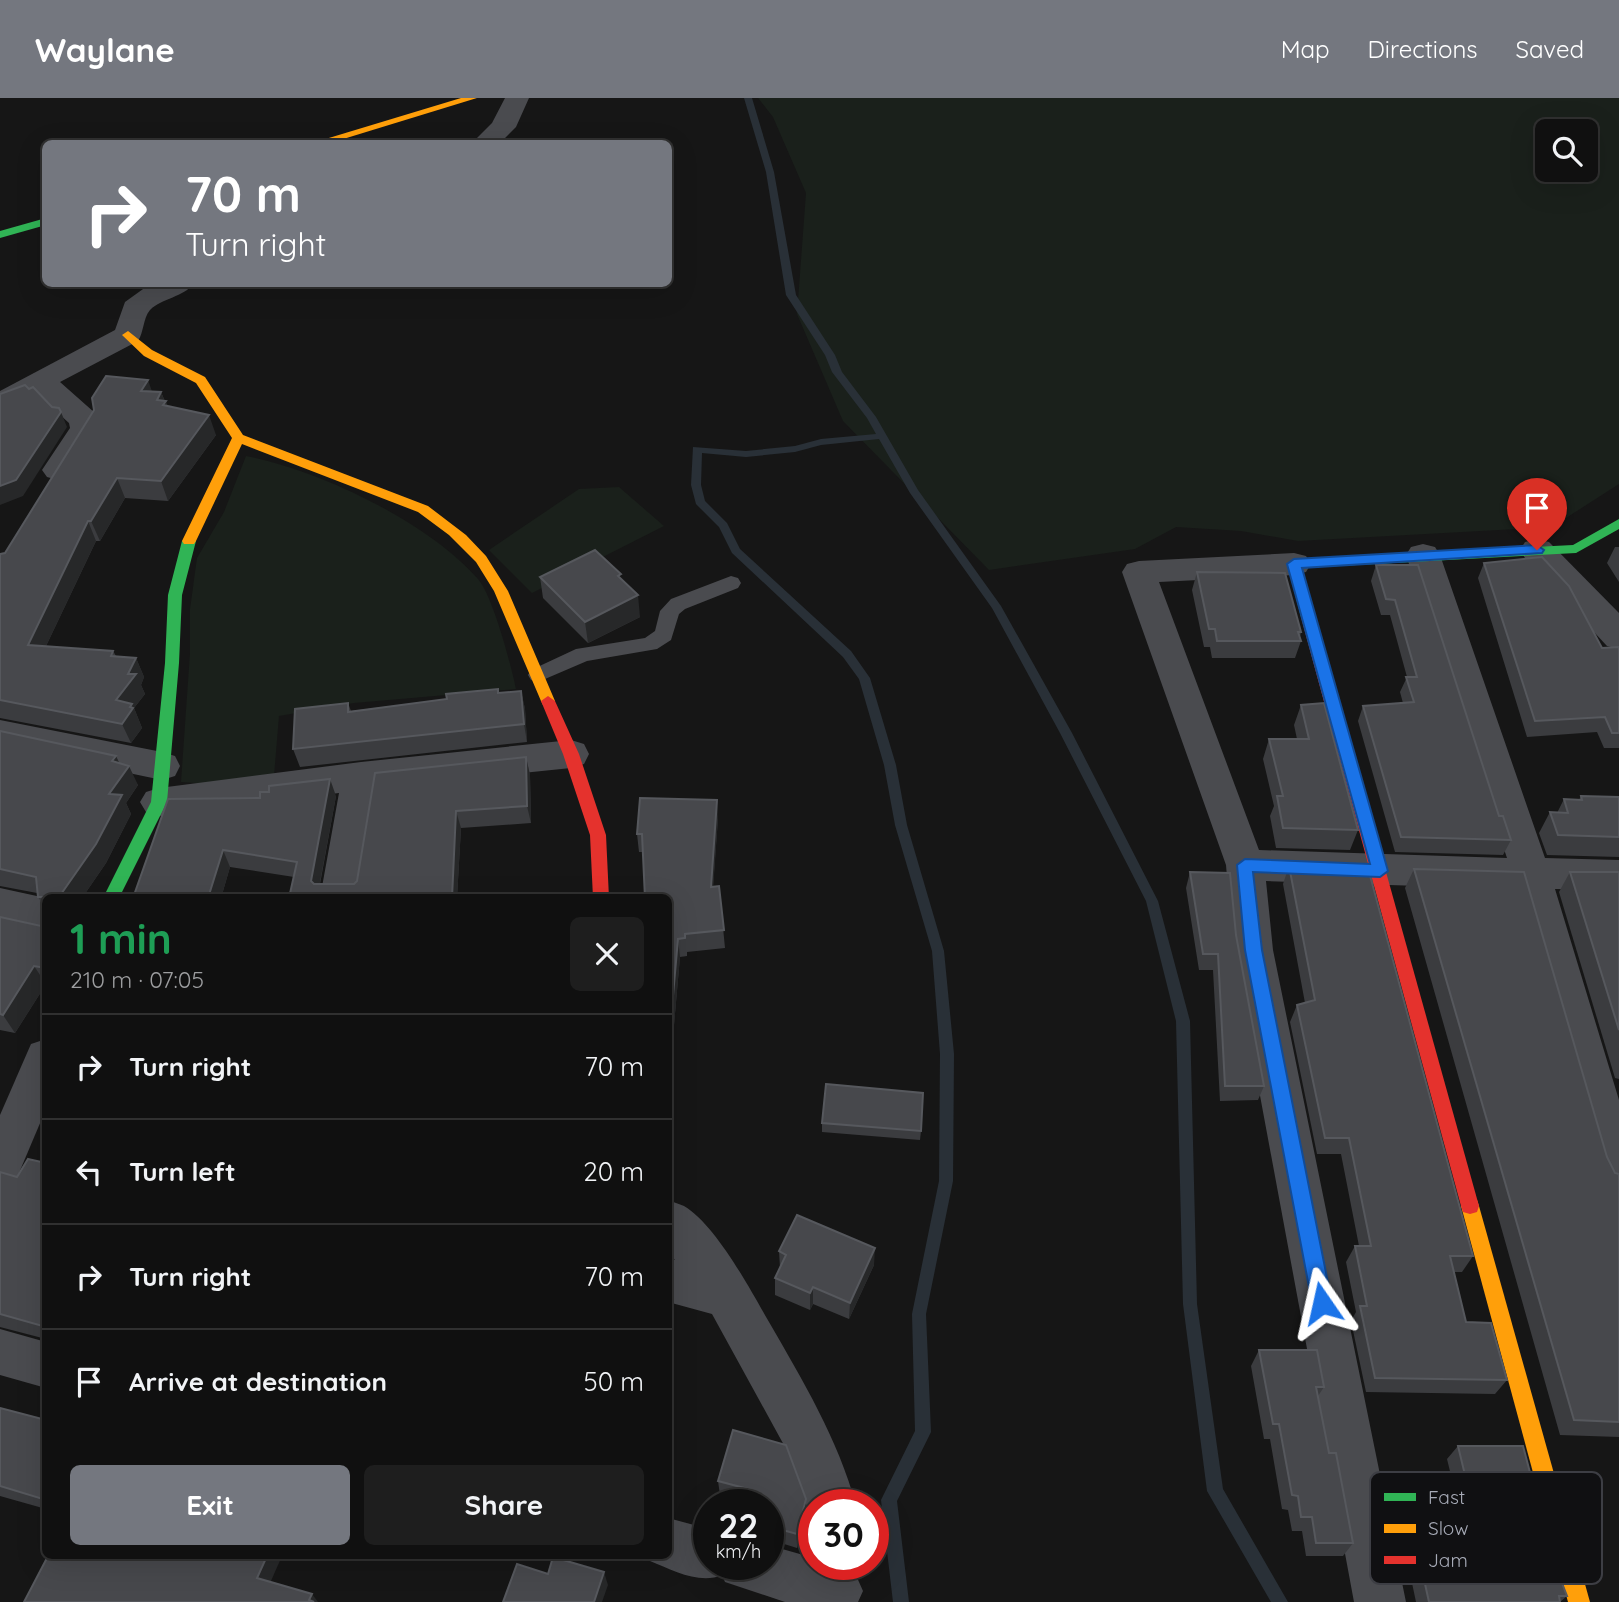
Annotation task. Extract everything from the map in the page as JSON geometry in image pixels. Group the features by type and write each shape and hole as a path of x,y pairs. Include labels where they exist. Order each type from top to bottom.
{"street":[{"path":"328,140 472,98"},
{"path":"488,140 503,127 517,98"},
{"path":"0,235 42,222"},
{"path":"128,335 135,307 160,290 170,287"},
{"path":"0,403 42,382 101,346 128,335"},
{"path":"128,335 148,353 201,380 238,438 423,509 450,528 480,558 497,584 571,754 598,835 601,894"},
{"path":"42,382 84,420 85,428 42,495"},
{"path":"113,894 160,784 172,663 175,596 185,550 238,438"},
{"path":"1370,1551 1253,950 1245,865 1139,572 1576,549 1619,523"},
{"path":"1537,550 1613,628 1619,638"},
{"path":"1423,555 1531,873 1619,1174"},
{"path":"1294,564 1544,1472"},
{"path":"0,733 160,784 361,776 571,754"},
{"path":"341,894 361,776"},
{"path":"1245,865 1619,876"},
{"path":"0,904 42,913"},
{"path":"0,1166 42,1067"},
{"path":"672,1226 706,1264 728,1296 806,1436 824,1472 828,1489"},
{"path":"672,1281 728,1296"},
{"path":"0,1352 42,1364"},
{"path":"672,1544 693,1550"},
{"path":"784,1574 836,1586"},
{"path":"1376,1584 1380,1602"},
{"path":"1574,1584 1579,1602"}],"lane":[{"path":"538,676 583,654 650,645 664,635 670,611 678,604 731,583"}],"shaded area":[{"path":"758,98 1619,98 1619,484 1552,527 1298,541 1241,531 1176,527 1135,549 989,570 843,421 797,314 806,193 773,117"},
{"path":"246,456 306,473 371,501 431,538 457,558 478,579 490,600 516,689 354,703 279,716 274,776 210,784 181,782 190,653 190,609 197,558 224,512"},
{"path":"619,487 664,526 532,593 489,550 579,489"}],"building":[{"path":"106,376 148,380 141,391 161,392 157,400 166,401 163,405 209,415 161,481 117,478 91,521 88,521 28,645 113,651 111,656 136,658 128,674 136,674 116,700 132,704 130,707 133,708 122,724 0,700 0,554 5,553 94,410 92,398"},
{"path":"25,385 29,389 33,387 52,407 59,408 61,412 16,480 0,486 0,394"},
{"path":"595,550 621,574 618,576 638,595 585,622 540,577"},
{"path":"1542,557 1569,586 1602,648 1619,647 1619,733 1612,733 1605,717 1535,721 1484,563"},
{"path":"1376,565 1418,565 1499,816 1503,816 1511,840 1401,837 1363,706 1414,702 1406,677 1417,677 1395,600 1386,599"},
{"path":"1197,572 1285,573 1301,641 1217,641 1215,629 1209,629"},
{"path":"498,689 498,693 521,691 524,724 293,749 295,709 348,703 348,712 447,699 446,694"},
{"path":"1324,703 1358,830 1283,828 1277,796 1283,796 1269,739 1309,739 1301,705"},
{"path":"0,731 116,756 112,761 129,766 109,794 122,795 96,844 61,894 42,894 42,897 38,897 36,877 0,869"},
{"path":"526,757 527,806 456,811 452,894 290,894 297,862 223,850 209,894 134,894 168,799 260,798 260,792 269,792 269,786 330,779 311,881 314,884 354,884 357,881 375,773"},
{"path":"1581,796 1619,797 1619,837 1558,835 1550,812 1568,813 1564,799 1582,800"},
{"path":"640,798 717,800 711,887 719,886 724,930 685,934 685,938 678,939 672,1007 672,894 645,894 642,834 637,834"},
{"path":"1289,866 1368,868 1473,1256 1450,1256 1466,1322 1491,1323 1507,1380 1375,1378 1360,1306 1367,1306 1355,1246 1371,1246 1349,1138 1325,1138 1297,1005 1315,1000"},
{"path":"1414,869 1524,872 1607,1157 1615,1173 1619,1174 1619,1422 1574,1420"},
{"path":"1190,872 1230,873 1236,935 1264,1086 1225,1086 1218,954 1203,954"},
{"path":"1570,872 1619,872 1619,1030"},
{"path":"0,917 42,926 42,967 34,966 3,1015 0,1014"},
{"path":"826,1084 923,1093 921,1131 822,1123"},
{"path":"28,1159 42,1162 42,1326 0,1314 0,1172 17,1177"},
{"path":"797,1215 875,1248 850,1303 813,1287 810,1293 775,1278 786,1255 779,1251"},
{"path":"1259,1350 1317,1350 1324,1387 1316,1387 1329,1453 1336,1453 1353,1543 1316,1543 1312,1517 1301,1517 1298,1496 1292,1495 1279,1424 1273,1424"},
{"path":"0,1408 42,1419 42,1499 0,1486"},
{"path":"733,1430 786,1445 802,1489 798,1489 797,1534 784,1530 784,1489 748,1489 718,1481"},
{"path":"1458,1446 1523,1446 1530,1472 1464,1472"},
{"path":"46,1559 266,1559 257,1578 312,1594 309,1600 314,1602 24,1602"},
{"path":"552,1559 604,1572 594,1602 503,1602 517,1564 548,1574"},
{"path":"1425,1584 1562,1584 1567,1596 1559,1596 1560,1602 1429,1602"}],"waterway":[{"path":"748,98 770,172 791,295 830,355 837,372 871,417 914,491 996,606 1066,733 1152,901 1183,1021 1190,1304 1215,1491 1280,1602"},
{"path":"882,436 746,454 697,449 696,485 700,502 723,525 736,551 847,654 864,678 890,765 901,825 938,951 947,1054 946,1181 919,1314 923,1432 889,1500 901,1602"}],"traffic: fast":[{"path":"0,235 42,222"},
{"path":"1308,617 1294,564 1576,549 1619,523"},
{"path":"113,894 159,802 172,663 175,595 189,541"}],"traffic: slow":[{"path":"328,140 472,98"},
{"path":"128,335 148,353 201,380 238,438 423,509 461,538 481,559 501,591 548,701"},
{"path":"189,541 238,438"},
{"path":"1470,1206 1543,1472"},
{"path":"1574,1584 1579,1602"}],"traffic: jam":[{"path":"1308,617 1470,1206"},
{"path":"548,701 571,754 598,835 601,894"}],"route":[{"path":"1322,1303 1253,950 1245,865 1380,871 1294,564 1537,550"}]}
